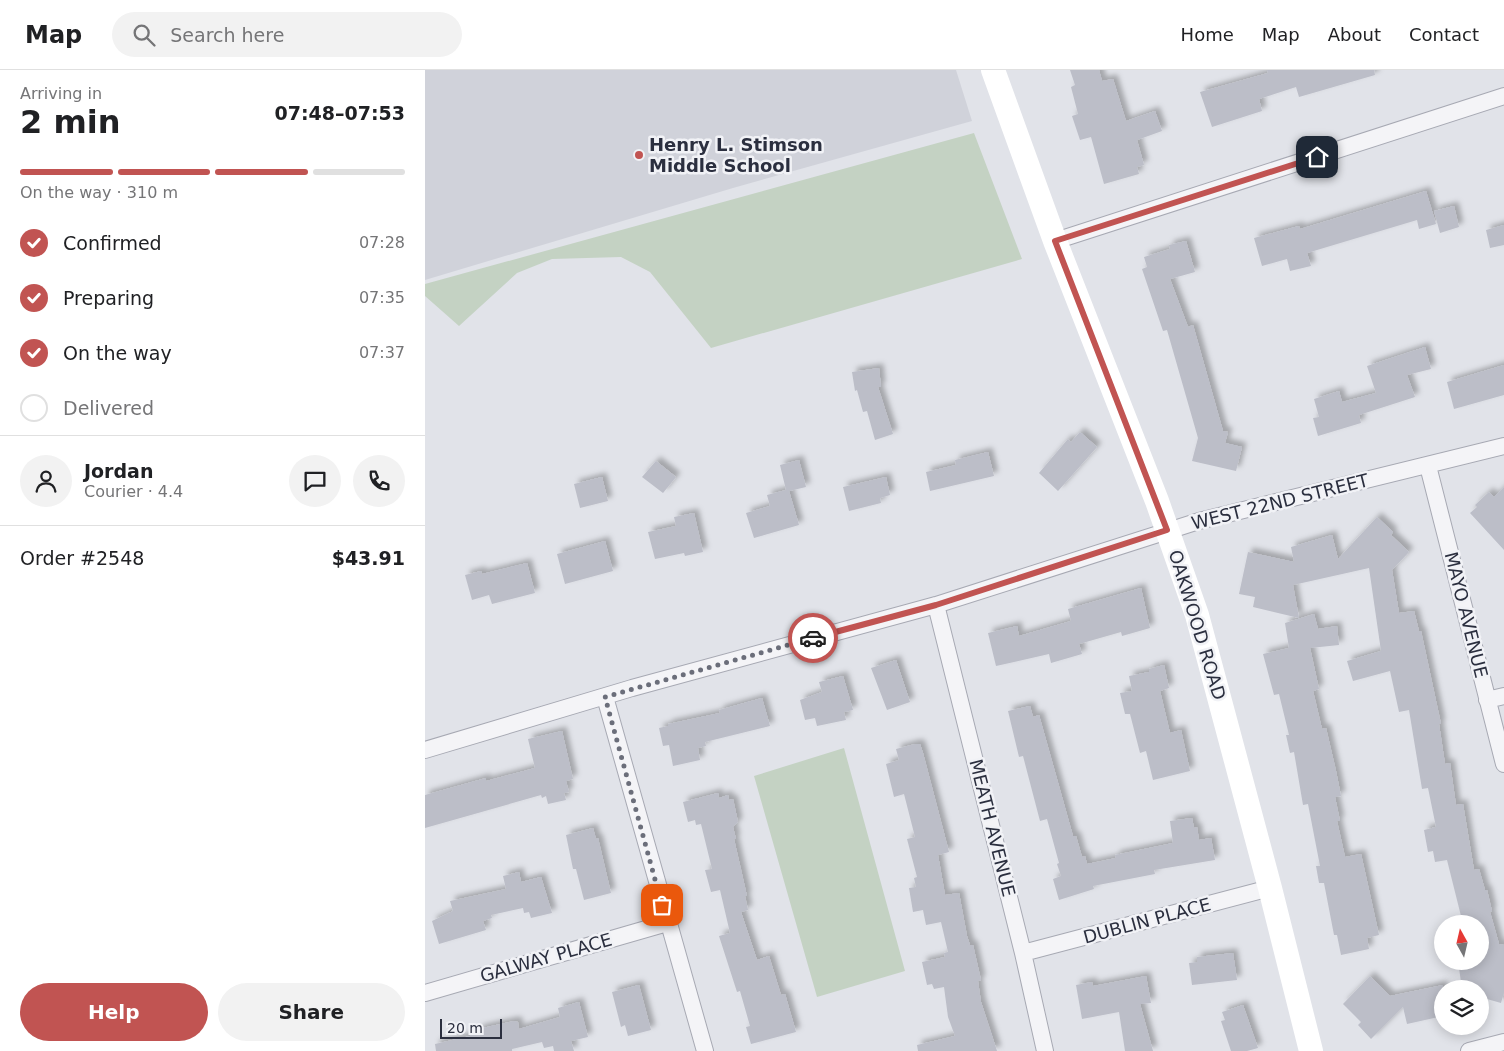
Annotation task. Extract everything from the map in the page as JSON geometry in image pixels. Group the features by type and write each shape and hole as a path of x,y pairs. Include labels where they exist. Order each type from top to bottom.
{"main road":[{"name":"OAKWOOD ROAD","path":"993,70 1055,241 1167,530 1208,652 1311,1051"}],"street":[{"path":"1055,241 1504,96"},
{"name":"WEST 22ND STREET","path":"425,750 783,645 936,605 1167,530 1504,446"},
{"name":"MAYO AVENUE","path":"1428,466 1504,764"},
{"name":"MEATH AVENUE","path":"936,605 1023,953 1045,1051"},
{"path":"1487,700 1504,696"},
{"path":"605,697 667,923 705,1051"},
{"name":"DUBLIN PLACE","path":"1023,953 1270,888"},
{"name":"GALWAY PLACE","path":"425,993 667,923"},
{"path":"1469,1051 1504,1042"}],"shaded area":[{"name":"Henry L. Stimson Middle School","path":"425,70 956,70 972,121 733,188 425,280"}],"green space":[{"path":"974,133 1022,259 711,348 650,272 621,257 552,259 517,273 459,326 425,296 425,284"},
{"path":"844,748 905,971 817,997 754,776"}],"building":[{"path":"1070,70 1099,70 1102,81 1113,79 1126,121 1155,111 1162,131 1137,140 1144,165 1137,167 1139,174 1104,184 1091,137 1080,140 1072,116 1078,114 1071,87 1075,85"},
{"path":"1267,70 1374,70 1375,75 1299,97 1296,87 1259,99 1262,111 1212,127 1200,92 1268,73"},
{"path":"1426,191 1436,224 1419,229 1417,220 1307,253 1311,266 1290,271 1287,259 1262,266 1254,238 1299,226 1300,229"},
{"path":"1454,206 1459,227 1440,233 1434,211"},
{"path":"1504,225 1504,245 1490,248 1486,230"},
{"path":"1186,241 1195,272 1170,279 1188,327 1193,325 1223,431 1228,432 1225,443 1242,447 1236,471 1192,461 1198,438 1167,330 1163,331 1142,269 1147,267 1144,257 1170,249 1169,245"},
{"path":"1425,347 1431,369 1407,375 1415,397 1359,415 1361,423 1318,436 1313,418 1319,417 1314,399 1339,391 1342,402 1376,393 1367,366"},
{"path":"1504,365 1504,395 1454,409 1447,382"},
{"path":"879,368 881,387 878,387 893,434 875,440 867,411 863,412 857,390 855,391 852,372"},
{"path":"1080,432 1097,447 1058,491 1039,473 1068,439 1071,442"},
{"path":"988,452 994,476 930,491 926,472 956,465 955,460"},
{"path":"799,460 806,487 789,491 799,525 754,538 746,513 770,506 767,495 786,490 780,465"},
{"path":"656,461 676,477 663,493 642,477"},
{"path":"602,477 608,501 580,508 574,484"},
{"path":"886,477 890,495 880,498 881,503 849,511 843,487"},
{"path":"1504,487 1504,550 1470,513 1477,507 1475,505 1489,492 1494,497"},
{"path":"694,513 703,552 685,556 684,553 655,559 648,532 676,526 674,517"},
{"path":"1377,517 1393,532 1391,535 1409,552 1392,570 1399,613 1414,611 1419,631 1421,631 1441,724 1439,724 1445,764 1450,763 1456,805 1463,804 1474,870 1479,869 1485,890 1487,890 1492,911 1490,912 1499,944 1504,945 1504,992 1501,1003 1489,1000 1489,980 1461,980 1459,970 1489,970 1489,915 1461,915 1447,860 1435,862 1433,851 1428,852 1424,830 1436,827 1428,788 1422,789 1409,710 1399,712 1390,671 1353,681 1347,661 1381,651 1369,568 1293,585 1299,618 1253,607 1255,597 1239,594 1248,552 1294,562 1291,547 1332,535 1338,559"},
{"path":"605,541 613,571 565,584 557,554"},
{"path":"527,563 535,593 492,604 489,595 472,600 465,575 481,571 482,574"},
{"path":"1141,588 1150,628 1122,636 1121,632 1079,644 1082,654 1051,663 1049,654 996,666 988,633 1017,626 1019,636 1071,621 1068,609"},
{"path":"1314,614 1318,629 1337,626 1339,645 1310,648 1319,689 1313,691 1322,729 1326,728 1341,796 1335,797 1340,821 1337,821 1345,857 1361,854 1379,935 1367,938 1369,949 1341,955 1337,935 1334,935 1324,883 1319,883 1316,866 1320,866 1308,804 1303,805 1294,752 1290,753 1286,735 1289,735 1279,694 1274,695 1263,654 1289,648 1285,623"},
{"path":"896,660 910,702 887,710 871,668"},
{"path":"1164,665 1169,688 1160,691 1170,733 1181,730 1190,771 1153,780 1146,751 1140,753 1130,714 1125,714 1120,693 1132,691 1129,676 1149,672 1149,669"},
{"path":"843,676 853,710 844,712 846,720 817,726 815,718 805,720 800,700 822,692 819,682"},
{"path":"762,698 770,726 705,742 706,746 698,748 700,760 673,766 669,745 663,746 659,728 668,726 668,724 720,713 719,710"},
{"path":"1030,706 1033,717 1039,715 1073,836 1076,836 1082,857 1085,856 1087,864 1116,858 1115,855 1173,843 1170,821 1192,818 1194,828 1197,827 1199,840 1211,838 1215,860 1154,870 1155,874 1093,886 1094,889 1059,900 1053,879 1061,876 1057,864 1059,863 1047,819 1040,821 1023,756 1019,757 1008,711"},
{"path":"562,731 573,779 566,781 569,792 564,793 566,800 548,804 546,796 542,798 541,795 425,828 425,795 486,778 486,781 535,768 528,739"},
{"path":"920,744 923,753 949,852 938,855 945,895 959,893 967,936 970,945 973,945 981,980 978,981 981,1002 997,1051 918,1051 917,1045 955,1036 948,1017 944,987 934,989 932,984 927,985 922,962 945,957 944,953 948,952 941,922 926,925 923,910 913,912 909,888 916,887 914,878 917,877 907,839 915,837 904,794 894,797 886,764 899,760 896,749"},
{"path":"718,793 719,798 728,795 729,800 733,799 738,822 733,827 736,839 734,839 747,896 745,896 748,910 741,912 757,960 769,956 781,995 785,994 796,1032 751,1044 746,1027 750,1026 740,991 737,992 719,936 730,933 720,890 711,892 705,870 712,869 701,824 696,825 695,820 688,822 683,802"},
{"path":"593,828 596,839 598,838 611,893 584,900 576,869 573,869 566,835"},
{"path":"519,872 521,882 541,877 552,913 531,918 529,912 524,913 523,908 491,915 492,918 483,921 486,930 439,944 432,921 453,911 450,901 506,889 503,876"},
{"path":"1233,953 1237,980 1192,985 1189,963 1197,962 1197,957"},
{"path":"1146,976 1151,1003 1140,1004 1153,1051 1125,1051 1119,1012 1082,1019 1076,985 1092,982 1093,986"},
{"path":"1370,976 1390,996 1434,987 1434,1018 1407,1024 1403,1007 1371,1039 1358,1025 1361,1022 1343,1004"},
{"path":"639,985 651,1030 628,1036 625,1025 621,1027 612,992"},
{"path":"579,1002 588,1037 571,1041 574,1051 554,1051 553,1046 544,1048 542,1042 512,1049 512,1051 436,1051 435,1044 470,1036 470,1034 479,1032 478,1029 514,1021 518,1022 519,1029 560,1017 558,1008"},
{"path":"1243,1005 1258,1048 1247,1051 1231,1051 1221,1021 1225,1020 1222,1012"}],"way so far":[{"path":"662,905 605,697 813,638"}],"place":[{"name":"Henry L. Stimson Middle School","path":"639,155"}],"route":[{"path":"813,638 936,605 1167,530 1055,241 1317,157"}]}
